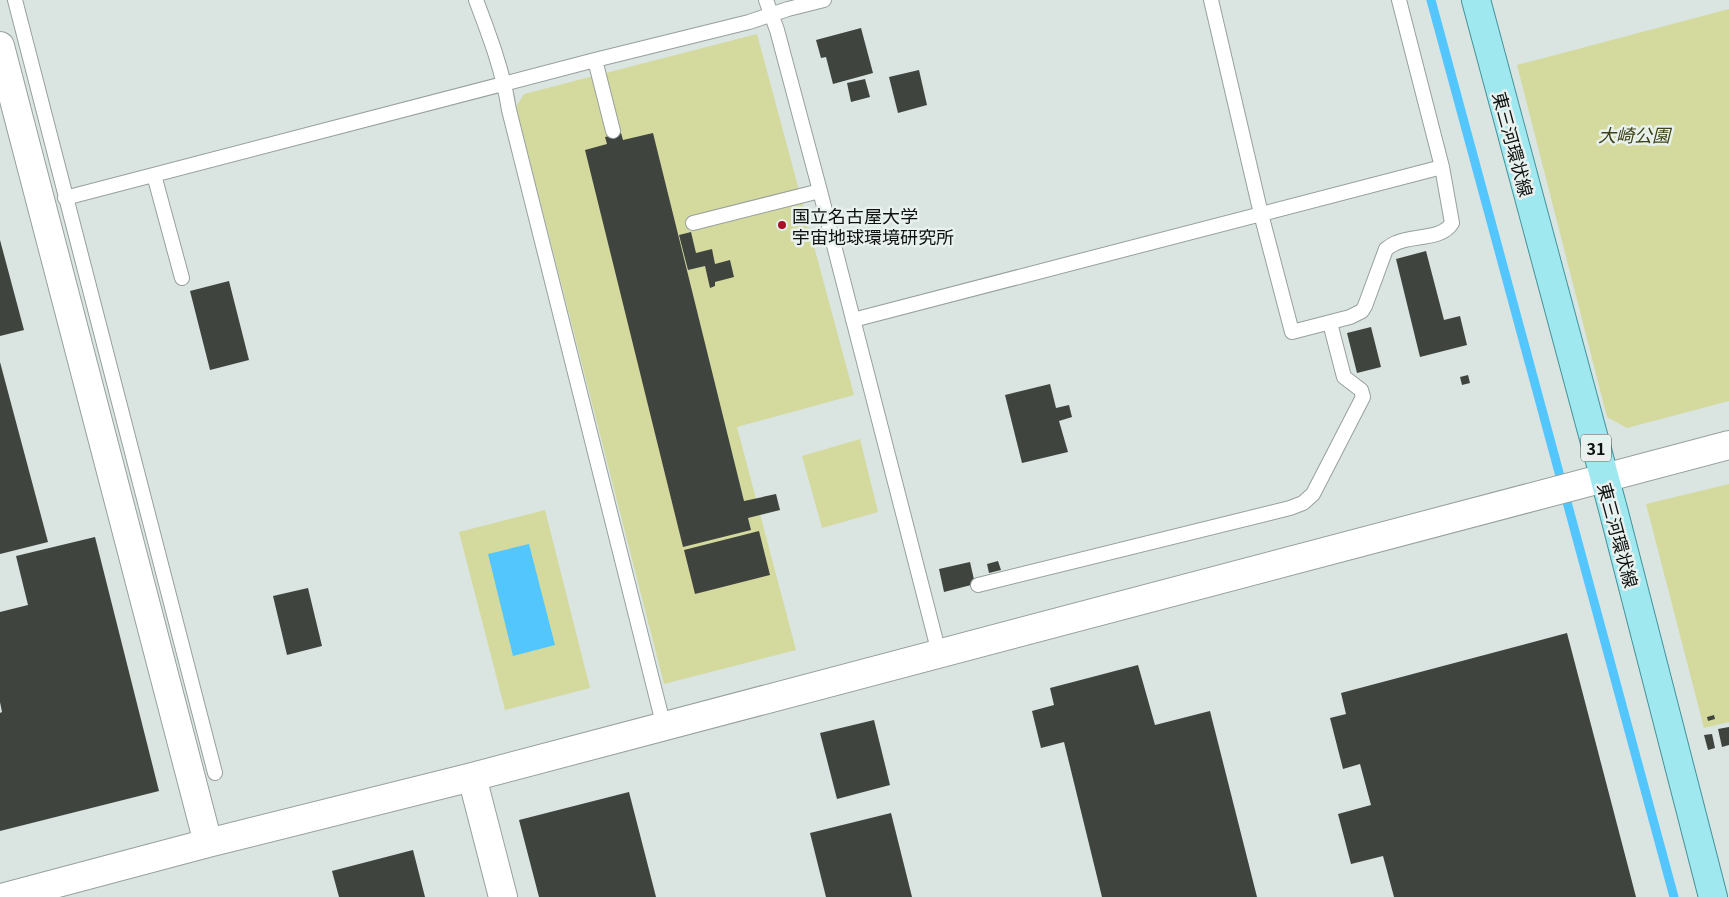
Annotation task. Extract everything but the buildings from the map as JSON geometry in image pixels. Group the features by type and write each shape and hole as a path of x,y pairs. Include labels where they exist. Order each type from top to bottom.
{"main road":[{"name":"東三河環状線","path":"1476,0 1604,478 1713,897"}],"street":[{"path":"0,46 208,844"},
{"path":"5,897 664,727 1729,445"},
{"path":"472,777 503,897"}],"lane":[{"path":"14,0 216,773"},
{"path":"476,0 496,53 504,83 511,120 664,727"},
{"path":"766,0 777,30 820,191 939,653"},
{"path":"66,198 504,83 748,22 824,0"},
{"path":"1211,0 1261,214 1292,332 1330,323 1362,311 1368,300 1386,249 1397,242 1440,232 1449,228 1452,222 1442,167 1399,0"},
{"path":"595,60 613,131"},
{"path":"853,320 1442,167"},
{"path":"154,175 182,278"},
{"path":"693,223 820,191"},
{"path":"978,585 1290,508 1303,502 1313,494 1363,397 1361,390 1344,377 1330,323"}],"green space":[{"name":"大崎公園","path":"1729,9 1729,401 1627,428 1607,417 1517,65"},
{"path":"757,34 854,395 737,427 796,650 664,684 516,107 524,94"},
{"path":"860,439 878,512 822,528 802,456"},
{"path":"1729,484 1729,722 1704,728 1646,504"},
{"path":"545,510 590,688 505,710 459,532"}],"water":[{"path":"529,544 555,645 513,656 488,554"}],"waterway":[{"path":"1431,0 1674,897"}],"place":[{"name":"国立名古屋大学 宇宙地球環境研究所","path":"782,225"}]}
